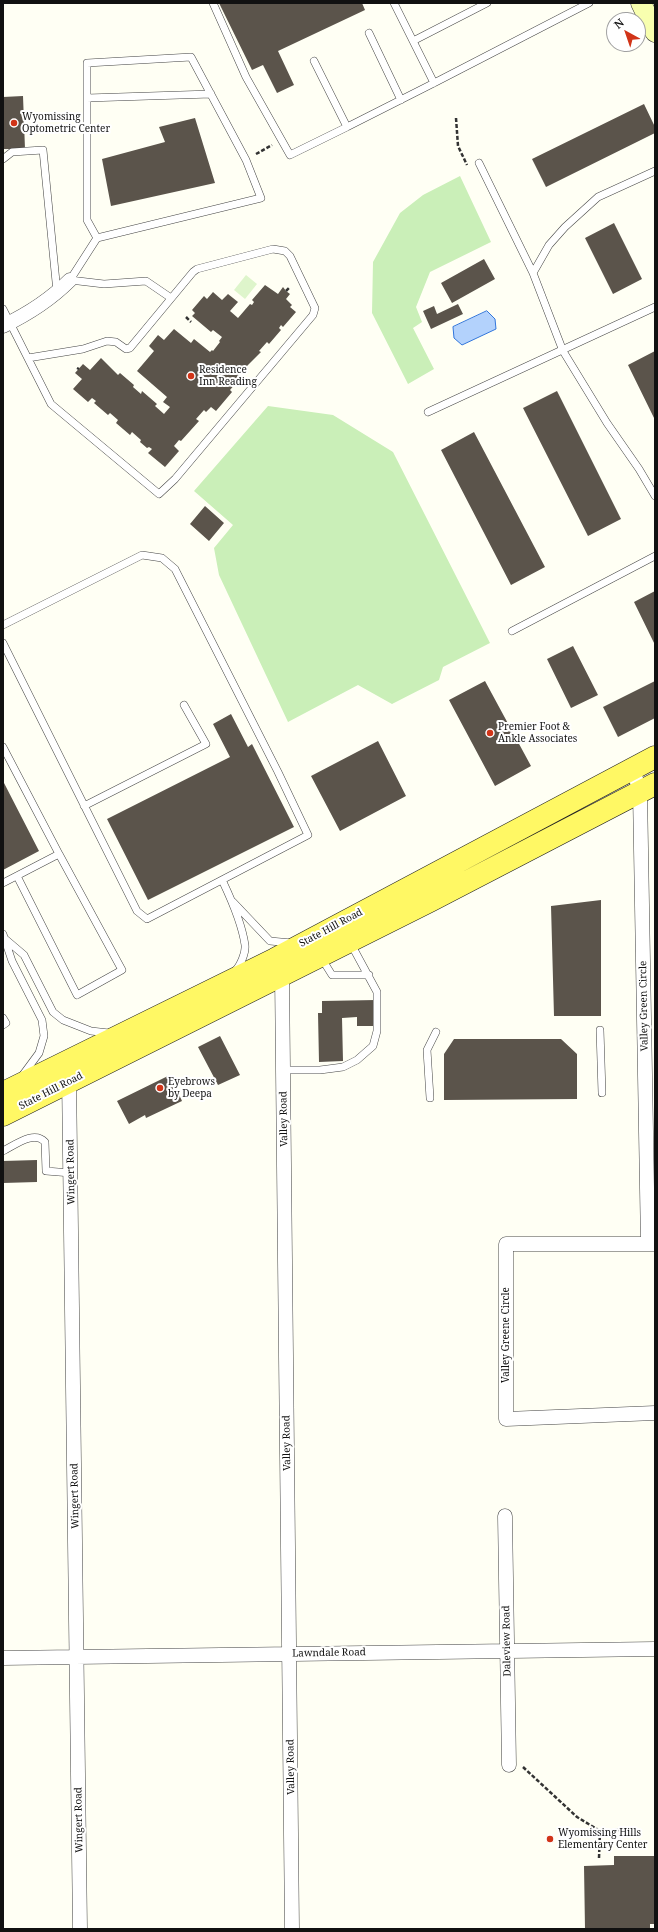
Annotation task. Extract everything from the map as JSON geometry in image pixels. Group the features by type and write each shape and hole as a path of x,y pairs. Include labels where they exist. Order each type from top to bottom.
{"main road":[{"path":"640,3 655,32"},
{"name":"State Hill Road","path":"8,1090 68,1072 279,966 301,944 655,757"},
{"name":"State Hill Road","path":"3,1115 121,1035 226,982 320,955 465,883 648,788"}],"street":[{"path":"6,324 35,310 57,294 70,280"},
{"name":"Valley Green Circle","path":"633,768 648,788 652,1244"},
{"name":"Valley Road","path":"279,966 283,1070 292,1929"},
{"name":"Wingert Road","path":"68,1072 71,1173 80,1929"},
{"name":"Valley Greene Circle","path":"652,1244 506,1244 506,1419 655,1413"},
{"name":"Daleview Road","path":"505,1516 507,1651 516,1766"},
{"name":"Lawndale Road","path":"3,1658 655,1649"}],"lane":[{"path":"213,3 246,77 290,155 401,100 589,3"},
{"path":"394,3 434,83"},
{"path":"413,41 487,3"},
{"path":"369,34 401,100"},
{"path":"97,238 87,220 87,63 191,57 246,160 261,198 97,238 70,280 104,284 146,281 171,298"},
{"path":"314,61 347,127"},
{"path":"87,98 211,94"},
{"path":"3,159 12,152 44,150 57,294"},
{"path":"479,164 533,274 563,351 655,496"},
{"path":"533,274 550,245 565,227 598,197 655,170"},
{"path":"3,309 6,324 28,358 54,407 159,494 174,479 313,315 315,308 290,256 279,249 273,249 197,269 190,275 130,348 126,349 112,340 83,349 28,358"},
{"path":"428,412 563,351 655,307"},
{"path":"3,625 142,555 162,558 174,569 278,772 308,835 147,919 137,911 3,643"},
{"path":"512,631 655,556"},
{"path":"84,806 206,744 184,705"},
{"path":"3,747 122,970 77,994 17,876"},
{"path":"3,883 59,854"},
{"path":"223,880 222,882 232,901 245,947 239,967 226,982"},
{"path":"232,901 270,941 301,944"},
{"path":"3,937 24,955 53,1012 63,1020 91,1031 121,1035"},
{"path":"3,937 12,961 42,1020 44,1036 39,1053 8,1090"},
{"path":"283,1070 320,1070 343,1067 357,1060 373,1046 377,1031 377,992 349,941"},
{"path":"320,955 332,975 369,975"},
{"path":"3,1018 6,1023 3,1024"},
{"path":"600,1030 602,1093"},
{"path":"430,1098 427,1050 436,1032"},
{"path":"3,1151 35,1136 41,1137 45,1142 46,1171 71,1173"}],"path":[{"path":"456,118 458,146 463,156"},
{"path":"246,160 281,140"},
{"path":"186,317 191,322"},
{"path":"516,1766 576,1817 600,1831 634,1829"},
{"path":"599,1858 600,1831"}],"green space":[{"path":"460,176 491,242 430,272 416,307 422,322 413,328 434,369 408,384 372,313 373,262 400,213 423,195"},
{"path":"246,275 257,284 245,299 234,290"},
{"path":"268,406 333,415 393,452 490,643 443,667 439,680 392,704 358,685 288,722 219,575 214,548 233,525 194,491"}],"water":[{"path":"487,311 495,319 496,329 462,345 454,338 453,327"}],"building":[{"path":"219,3 362,3 365,10 278,51 294,85 277,93 263,65 252,70"},
{"name":"Wyomissing Optometric Center","path":"23,96 25,149 3,149 3,97"},
{"path":"644,104 655,127 655,133 546,187 532,159"},
{"path":"195,118 215,183 111,206 102,159 165,142 159,127"},
{"path":"614,223 642,279 613,294 585,238"},
{"path":"484,259 495,279 452,303 441,283"},
{"name":"Residence Inn Reading","path":"265,285 278,294 283,287 290,294 286,299 292,305 290,307 296,312 283,327 281,325 279,328 281,330 269,344 267,342 259,351 261,352 239,374 241,377 230,390 232,392 216,411 211,407 206,412 204,410 196,419 199,421 181,441 179,440 174,446 179,451 165,467 148,453 152,449 149,447 147,448 132,432 130,435 116,423 118,420 110,413 108,415 94,403 96,401 92,398 88,402 73,389 82,379 75,373 83,364 90,370 101,358 118,375 120,373 134,385 133,387 141,394 142,391 157,404 155,406 164,414 170,407 163,402 167,397 137,371 154,351 149,346 158,335 164,340 174,329 191,343 194,339 210,352 212,350 213,351 222,337 213,330 211,332 192,316 195,313 192,310 204,296 207,299 213,292 222,300 228,294 238,302 230,311 238,318 250,304 252,305 254,302 252,300"},
{"path":"458,304 463,314 431,329 423,311 434,306 437,314"},
{"path":"655,351 655,420 628,365"},
{"path":"557,391 621,519 588,536 523,408"},
{"path":"474,432 545,567 511,585 441,450"},
{"path":"205,506 224,523 209,541 190,524"},
{"path":"655,591 655,645 634,602"},
{"path":"573,646 598,695 571,708 547,659"},
{"name":"Premier Foot & Ankle Associates","path":"485,681 531,766 495,786 449,700"},
{"path":"655,681 655,718 618,737 603,707"},
{"path":"231,714 248,747 252,744 294,827 148,900 107,819 230,757 213,724"},
{"path":"378,741 406,796 340,831 311,776"},
{"path":"3,781 39,851 3,870"},
{"path":"601,900 601,1016 554,1016 551,906"},
{"path":"376,1000 376,1026 357,1026 357,1017 342,1018 343,1061 319,1062 318,1013 322,1013 322,1001"},
{"path":"220,1036 240,1075 218,1085 198,1047"},
{"path":"454,1039 561,1039 577,1054 577,1099 444,1100 444,1054"},
{"name":"Eyebrows by Deepa","path":"170,1075 182,1101 146,1118 145,1115 129,1124 117,1101"},
{"path":"37,1160 37,1182 3,1183 3,1161"},
{"path":"614,1856 655,1856 655,1924 650,1924 650,1929 585,1929 584,1866 614,1865"}],"place":[{"name":"Wyomissing Optometric Center","path":"14,123"},
{"name":"Residence Inn Reading","path":"191,376"},
{"name":"Premier Foot & Ankle Associates","path":"490,733"},
{"name":"Eyebrows by Deepa","path":"160,1088"},
{"name":"Wyomissing Hills Elementary Center","path":"550,1839"}]}
